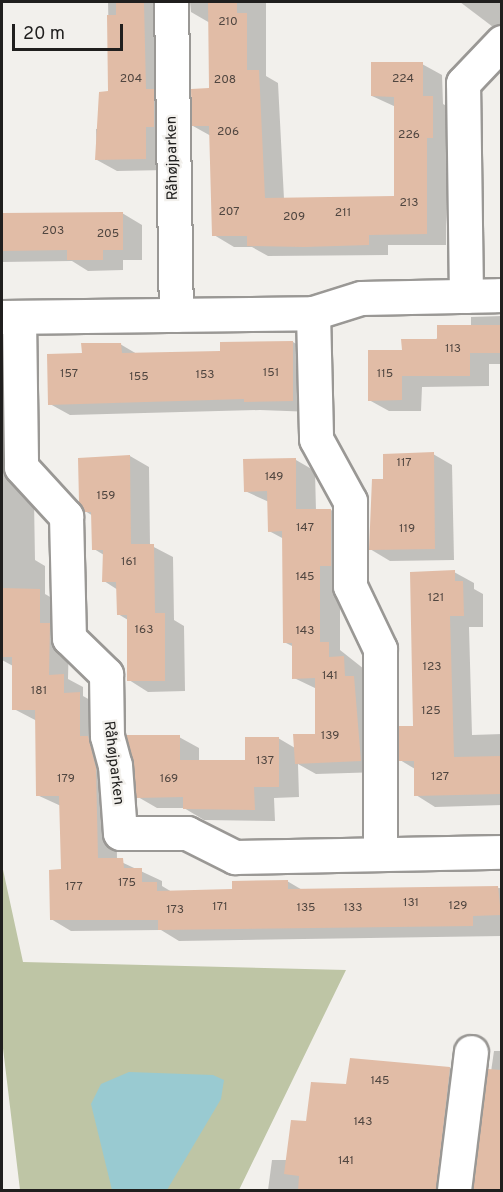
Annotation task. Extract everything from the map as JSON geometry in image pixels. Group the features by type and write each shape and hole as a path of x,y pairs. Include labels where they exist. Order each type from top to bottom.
{"street":[{"name":"Råhøjparken","path":"171,2 176,315"},
{"path":"466,296 463,83 501,42"},
{"name":"Råhøjparken","path":"501,295 361,298 313,313 10,316 21,467 66,516 69,638 106,674 107,736 115,765 120,833 187,833 235,856 501,852"},
{"path":"313,313 316,439 350,501 350,586 380,650 381,854"},
{"path":"454,1191 471,1052"}],"green space":[{"path":"2,865 23,962 346,970 239,1190 20,1190 2,1040"}],"water":[{"path":"129,1072 213,1075 224,1080 221,1099 167,1190 112,1190 91,1104 101,1084"}],"building":[{"path":"116,2 144,2 146,89 154,89 154,127 146,127 146,159 95,160 99,92 108,91 107,15 116,15"},
{"path":"208,2 237,2 237,13 247,13 247,70 259,70 265,198 394,196 394,97 371,96 371,62 423,62 423,96 433,96 433,138 427,138 427,234 369,235 369,245 304,247 247,246 247,236 212,236 209,126 192,126 191,89 209,88"},
{"path":"123,212 123,250 103,250 103,260 67,260 67,250 2,251 2,213"},
{"path":"437,325 501,325 501,353 470,353 470,376 402,376 402,400 368,401 368,350 402,350 401,339 437,339"},
{"path":"293,341 293,401 244,402 244,399 48,405 47,354 82,353 81,343 121,343 122,353 220,351 220,342"},
{"path":"434,452 435,549 369,550 372,479 383,479 383,454"},
{"path":"130,455 131,544 154,544 155,613 165,613 165,681 127,681 127,615 117,615 116,582 102,582 103,550 92,550 91,512 84,512 79,502 78,458"},
{"path":"296,458 296,509 331,509 331,566 320,566 320,642 329,642 329,657 344,656 345,676 354,676 361,761 295,764 293,734 315,734 315,678 292,679 292,643 283,643 282,531 268,532 267,491 244,492 243,459"},
{"path":"455,570 455,581 463,581 464,616 450,616 454,757 501,756 501,794 414,796 414,761 399,761 399,726 413,726 410,572"},
{"path":"2,588 40,589 40,623 50,623 49,675 64,674 64,693 80,692 80,736 88,736 96,768 98,858 123,858 124,868 142,868 142,882 157,882 157,891 232,889 232,881 288,880 288,889 498,886 501,915 473,916 473,926 158,930 158,920 50,920 49,870 61,869 59,796 36,796 35,710 12,710 12,657 2,657"},
{"path":"126,735 180,735 180,760 245,760 245,737 279,737 279,787 254,787 255,810 183,809 183,797 136,798"},
{"path":"350,1058 450,1067 436,1191 298,1191 299,1176 284,1174 291,1120 306,1121 311,1082 346,1084"},
{"path":"488,1069 501,1070 501,1191 473,1191"}]}
